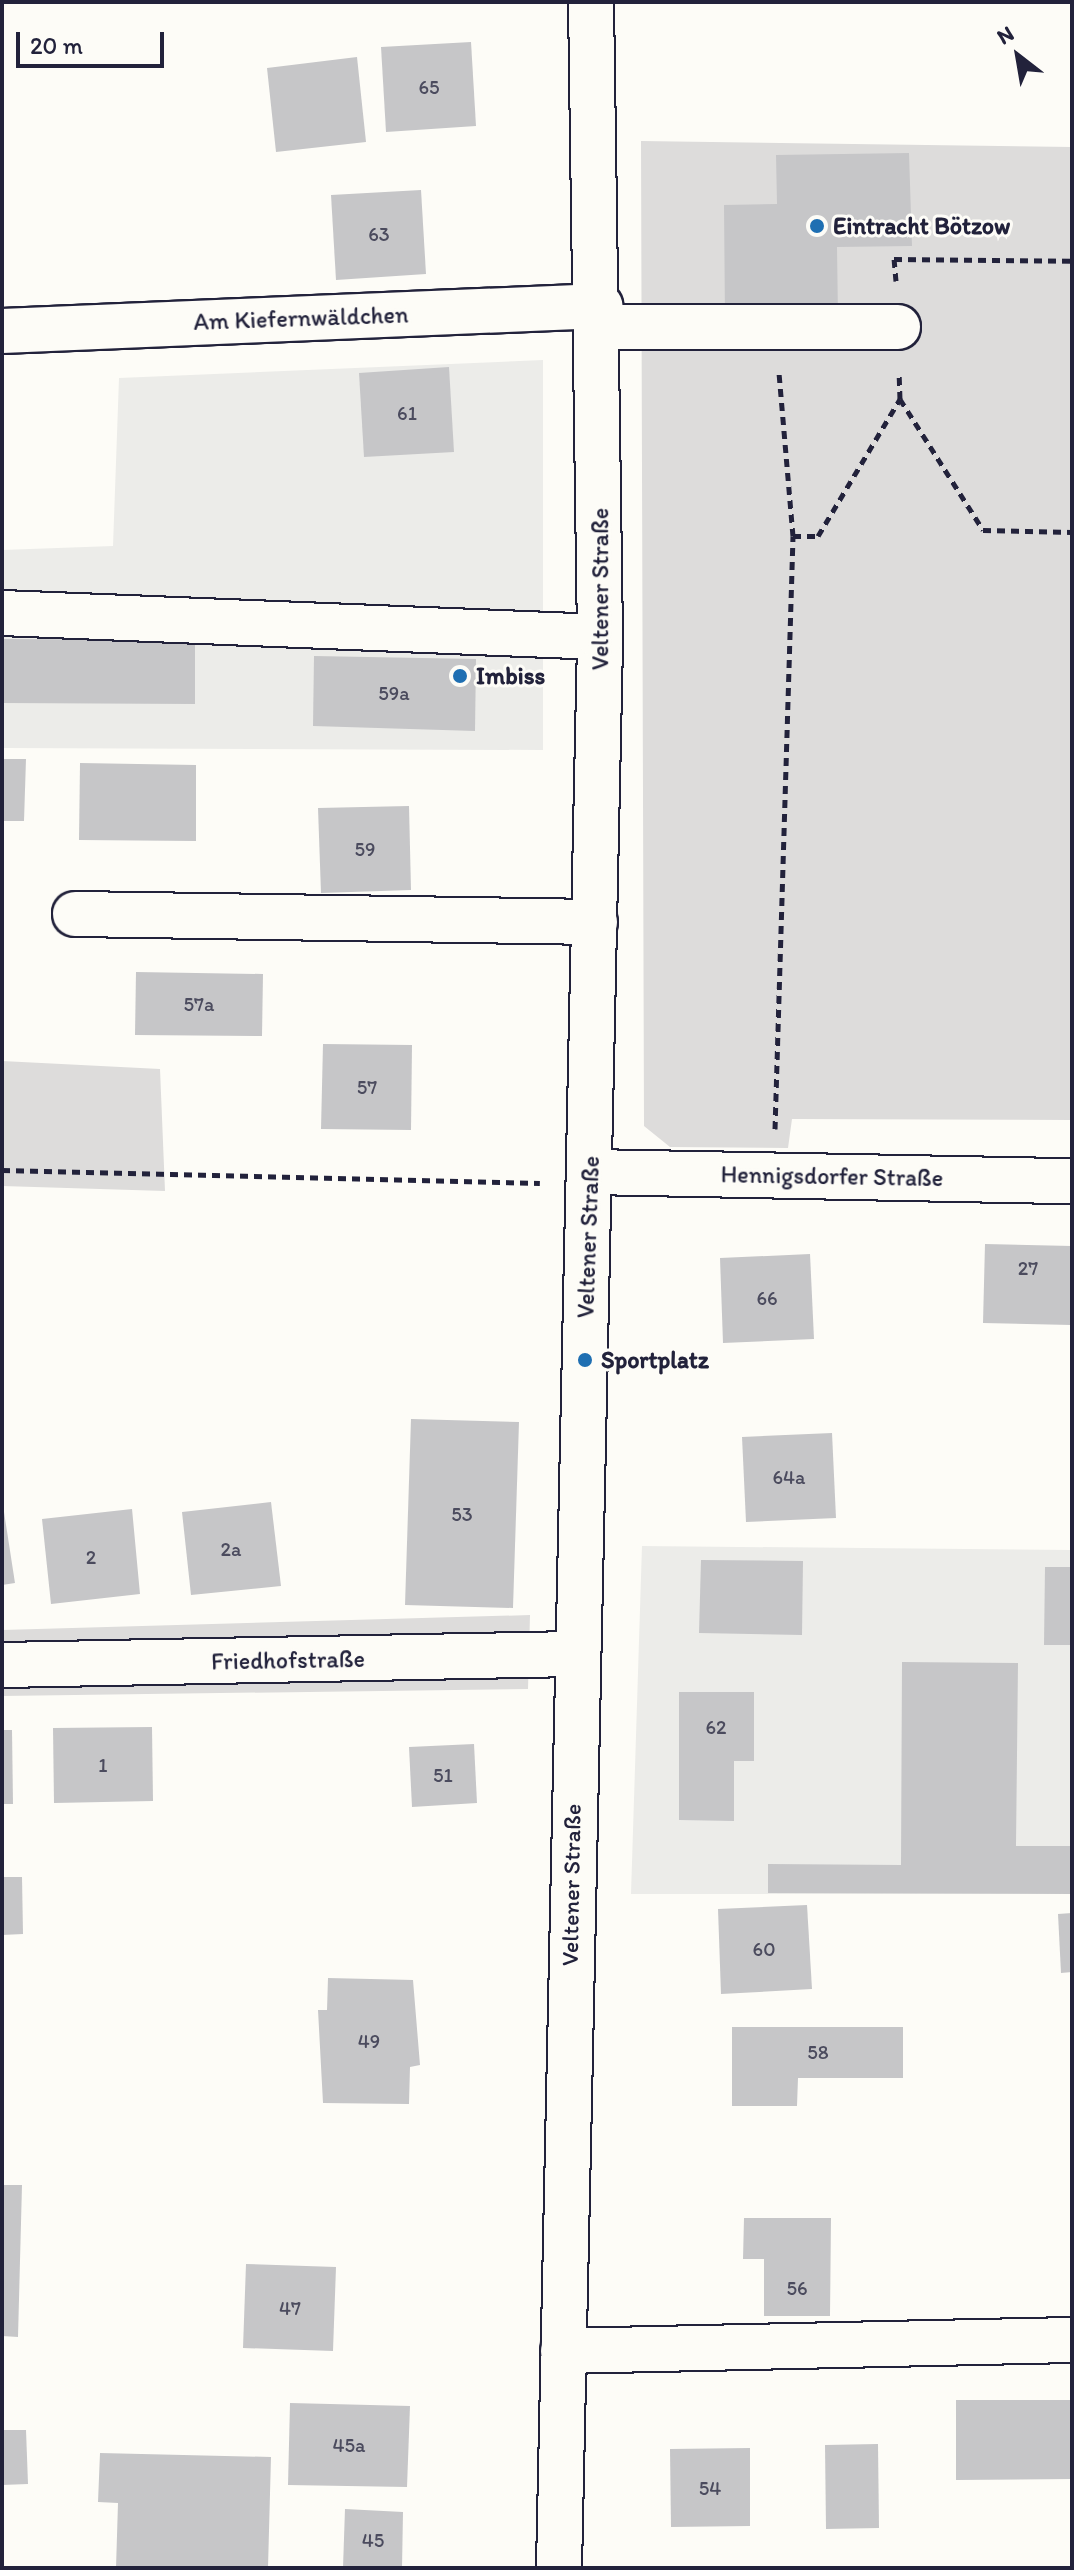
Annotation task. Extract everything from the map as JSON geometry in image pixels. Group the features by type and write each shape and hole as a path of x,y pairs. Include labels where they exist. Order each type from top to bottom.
{"main road":[{"name":"Veltener Straße","path":"559,2568 575,1654 590,1178 600,637 600,316 591,2"},
{"name":"Am Kiefernwäldchen","path":"2,331 600,316 776,327 898,327"},
{"path":"2,613 600,637"},
{"path":"75,914 595,922"},
{"name":"Hennigsdorfer Straße","path":"590,1178 774,1175 1072,1181"},
{"name":"Friedhofstraße","path":"2,1665 575,1654"},
{"path":"563,2351 1072,2340"}],"path":[{"path":"774,1175 793,536 776,327"},
{"path":"900,399 983,530 1072,532"},
{"path":"2,1170 590,1178"}],"shaded area":[{"path":"641,141 1072,147 1072,1120 792,1119 788,1148 670,1147 644,1126"},
{"path":"543,360 543,750 2,748 2,550 113,546 119,378"},
{"path":"2,1061 160,1069 165,1191 2,1186"},
{"path":"642,1546 1072,1550 1072,1894 631,1894"},
{"path":"530,1615 528,1689 2,1696 2,1630"}],"building":[{"path":"471,42 476,126 386,132 381,47"},
{"path":"357,57 366,142 276,152 267,68"},
{"name":"Eintracht Bötzow","path":"909,153 912,246 837,247 838,317 725,319 724,205 777,204 776,155"},
{"path":"421,190 426,274 336,280 331,195"},
{"path":"449,367 454,452 364,457 359,373"},
{"path":"2,639 195,640 195,704 2,703"},
{"path":"314,656 476,659 475,731 313,726"},
{"path":"2,759 26,759 24,821 2,821"},
{"path":"80,763 196,765 196,841 79,840"},
{"path":"409,806 411,890 321,893 318,808"},
{"path":"136,972 263,974 262,1036 135,1035"},
{"path":"323,1044 412,1045 411,1130 321,1129"},
{"path":"985,1244 1072,1246 1071,1325 983,1323"},
{"path":"810,1254 814,1339 723,1343 720,1258"},
{"path":"411,1419 519,1422 513,1608 405,1605"},
{"path":"832,1433 836,1518 746,1522 742,1437"},
{"path":"2,1499 15,1583 2,1585"},
{"path":"271,1502 281,1586 191,1595 182,1512"},
{"path":"132,1509 140,1594 51,1604 42,1519"},
{"path":"701,1560 803,1561 802,1635 699,1633"},
{"path":"1045,1567 1072,1567 1072,1645 1044,1645"},
{"path":"902,1662 1018,1663 1016,1846 1072,1846 1072,1894 768,1893 768,1864 901,1865"},
{"path":"679,1692 754,1692 754,1761 734,1761 734,1821 679,1820"},
{"path":"152,1727 153,1801 54,1803 53,1728"},
{"path":"2,1730 12,1730 13,1804 2,1804"},
{"path":"474,1744 477,1803 412,1807 409,1747"},
{"path":"2,1877 22,1877 23,1934 2,1935"},
{"path":"807,1905 812,1989 721,1994 718,1909"},
{"path":"1072,1913 1072,1972 1061,1973 1058,1914"},
{"path":"328,1978 413,1980 420,2065 410,2067 409,2104 323,2103 318,2010 327,2010"},
{"path":"732,2027 903,2027 903,2078 798,2078 797,2106 732,2106"},
{"path":"2,2185 22,2185 18,2337 2,2336"},
{"path":"744,2218 831,2218 830,2316 764,2316 764,2259 743,2259"},
{"path":"246,2264 336,2267 333,2351 243,2348"},
{"path":"956,2400 1072,2400 1072,2479 956,2480"},
{"path":"290,2403 410,2406 407,2487 288,2485"},
{"path":"2,2430 26,2430 28,2484 2,2485"},
{"path":"878,2444 879,2528 826,2529 825,2445"},
{"path":"750,2448 750,2526 671,2527 670,2449"},
{"path":"100,2453 271,2457 268,2568 116,2568 118,2503 98,2502"},
{"path":"345,2509 403,2512 402,2568 343,2568"}],"place":[{"name":"Eintracht Bötzow","path":"817,226"},
{"name":"Imbiss","path":"460,676"},
{"name":"Sportplatz","path":"585,1360"}]}
